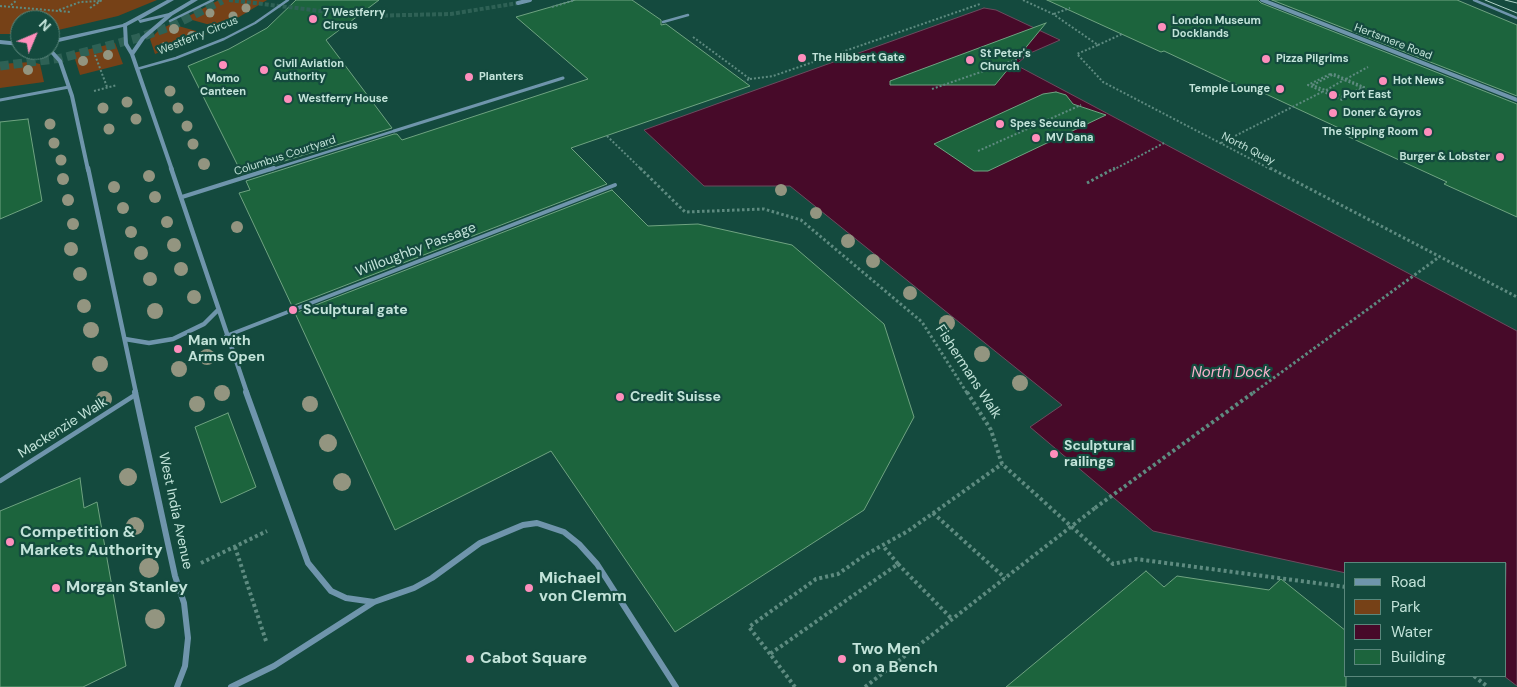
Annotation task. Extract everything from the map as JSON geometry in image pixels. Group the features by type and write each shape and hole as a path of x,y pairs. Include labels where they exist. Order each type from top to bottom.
{"street":[{"path":"128,24 172,0"},
{"path":"132,54 143,38 171,14 195,0"},
{"path":"518,3 530,0"},
{"name":"Hertsmere Road","path":"1262,0 1517,100"},
{"path":"60,40 171,14"},
{"path":"128,24 126,44 132,54 182,197 226,336 308,563 331,591 346,598 374,602"},
{"name":"West India Avenue","path":"59,60 69,87 175,576 187,620 185,666 177,687"},
{"path":"394,131 563,78"},
{"path":"0,100 69,87"},
{"path":"125,339 148,343 173,339 204,324 218,310"},
{"path":"230,687 274,666 374,602 414,588 480,543 523,525 548,525 564,532 579,544 597,564 676,687"}],"lane":[{"path":"170,21 213,0"},
{"name":"Westferry Circus","path":"137,69 176,58 224,39 255,23 288,0"},
{"path":"1474,0 1517,18"},
{"path":"664,22 688,15"},
{"name":"Columbus Courtyard","path":"182,197 394,131"},
{"name":"Willoughby Passage","path":"226,336 615,185"},
{"name":"Mackenzie Walk","path":"0,481 137,394"}],"path":[{"path":"10,5 16,0"},
{"path":"0,6 10,5 58,10 80,2 101,0"},
{"path":"1023,0 1053,14 1098,45 1122,34"},
{"path":"745,81 773,76 980,4"},
{"path":"1053,14 1070,8"},
{"path":"60,10 73,12"},
{"path":"688,15 679,26 750,79"},
{"name":"North Quay","path":"1098,45 1077,54 1103,82 1517,298"},
{"path":"93,50 107,88"},
{"path":"932,89 1024,57"},
{"path":"1220,144 1368,67"},
{"path":"1330,74 1363,88 1342,100 1324,91 1308,85 1330,74"},
{"path":"88,92 121,84"},
{"path":"978,151 1081,105"},
{"name":"Fishermans Walk","path":"608,136 685,212 764,209 801,220 922,322 991,430 1002,464"},
{"path":"1087,183 1164,143"},
{"path":"865,687 1095,508 1439,257"},
{"path":"795,687 750,626 816,579 838,574 883,546 1002,464 1113,564 1136,560 1344,587"},
{"path":"933,513 1001,577 1006,578"},
{"path":"201,563 267,531"},
{"path":"883,546 952,619"},
{"path":"235,547 269,650"},
{"path":"770,654 898,564"},
{"path":"1475,677 1488,687"}],"green space":[{"path":"0,0 157,0 118,16 60,30 60,10 10,10 10,34 0,34"},
{"path":"219,0 267,0 221,28 185,18"},
{"path":"171,24 207,34 155,54 150,39 159,30"},
{"path":"115,43 123,64 80,75 73,53"},
{"path":"31,62 40,64 44,82 0,88 0,64"}],"water":[{"name":"North Dock","path":"984,8 996,10 1060,40 1028,54 1016,65 1517,331 1517,686 1505,677 1507,677 1507,562 1344,562 1344,573 1153,531 1030,427 1062,405 790,186 704,186 644,130"}],"building":[{"name":"Westferry House","path":"296,0 379,0 326,40 392,128 242,174 188,66 229,49 267,28"},
{"path":"575,0 632,0 661,20 661,25 666,24 750,86 571,148 607,184 292,306 239,193 250,190 246,181 394,134 397,134 402,140 588,79 516,17"},
{"path":"1047,0 1258,0 1261,3 1517,104 1517,217 1444,184 1447,182 1336,131 1339,128 1251,87 1247,90 1164,51 1161,52"},
{"path":"1272,0 1457,0 1517,25 1517,96"},
{"path":"1046,23 995,85 890,85 890,81"},
{"path":"1056,92 1066,95 1073,104 1106,115 988,171 974,171 934,144 1043,94"},
{"path":"28,119 42,201 0,219 0,122"},
{"name":"Credit Suisse","path":"612,190 648,226 698,224 792,245 884,324 914,417 864,510 675,632 551,451 395,530 295,313"},
{"path":"228,413 256,487 221,503 195,427"},
{"name":"Morgan Stanley","path":"80,478 84,508 97,502 126,666 83,687 0,687 0,511"},
{"path":"1146,571 1164,587 1177,576 1269,590 1281,579 1344,629 1344,677 1346,677 1346,687 1006,687"}],"tunnel":[{"path":"0,66 62,58 138,38 172,26 222,0"},
{"path":"229,0 363,16 451,14 518,3"}],"tram line":[{"path":"1485,0 1517,13"},
{"path":"1505,0 1517,3"}],"place":[{"name":"7 Westferry Circus","path":"313,19"},
{"name":"London Museum Docklands","path":"1162,27"},
{"name":"The Hibbert Gate","path":"802,58"},
{"name":"Pizza Pilgrims","path":"1266,59"},
{"name":"St Peter's Church","path":"970,60"},
{"name":"Momo Canteen","path":"223,65"},
{"name":"Civil Aviation Authority","path":"264,70"},
{"name":"Planters","path":"469,77"},
{"name":"Hot News","path":"1383,81"},
{"name":"Temple Lounge","path":"1280,89"},
{"name":"Port East","path":"1333,95"},
{"name":"Westferry House","path":"288,99"},
{"name":"Doner & Gyros","path":"1333,113"},
{"name":"Spes Secunda","path":"1000,124"},
{"name":"The Sipping Room","path":"1428,132"},
{"name":"MV Dana","path":"1036,138"},
{"name":"Burger & Lobster","path":"1500,157"},
{"name":"Sculptural gate","path":"293,310"},
{"name":"Man with Arms Open","path":"178,349"},
{"name":"Credit Suisse","path":"620,397"},
{"name":"Sculptural railings","path":"1054,454"},
{"name":"Competition & Markets Authority","path":"10,542"},
{"name":"Morgan Stanley","path":"56,588"},
{"name":"Michael von Clemm","path":"529,588"},
{"name":"Cabot Square","path":"470,659"},
{"name":"Two Men on a Bench","path":"842,659"}]}
